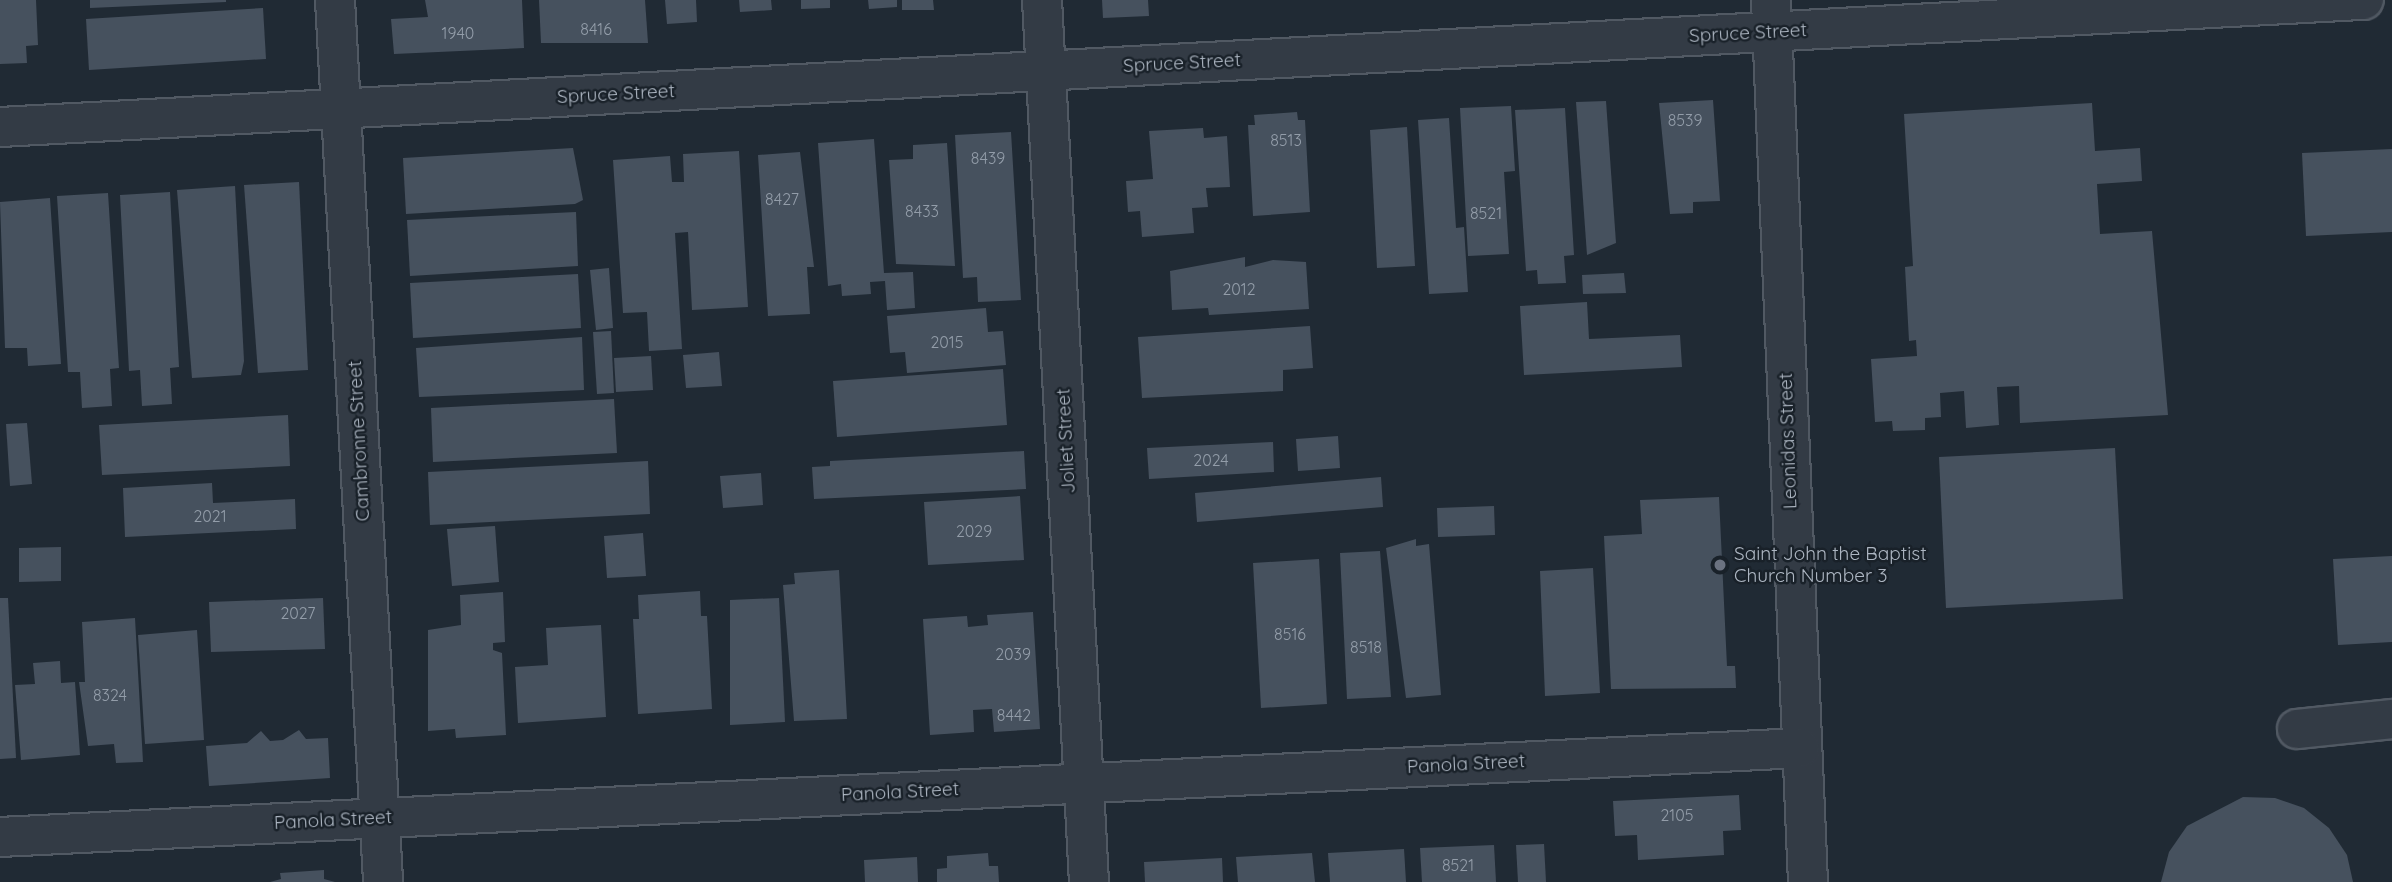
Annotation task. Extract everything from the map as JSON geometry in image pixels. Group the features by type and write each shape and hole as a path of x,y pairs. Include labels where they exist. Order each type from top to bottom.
{"street":[{"name":"Cambronne Street","path":"335,0 383,882"},
{"name":"Joliet Street","path":"1042,0 1089,882"},
{"name":"Spruce Street","path":"0,127 1046,70 1772,16 2364,0"},
{"name":"Leonidas Street","path":"1772,16 1800,748 1808,882"},
{"path":"2297,729 2392,719"},
{"name":"Panola Street","path":"0,837 1800,748"}],"building":[{"path":"0,0 36,0 38,45 26,46 27,63 0,64"},
{"path":"90,0 226,0 226,2 90,8"},
{"path":"425,0 522,0 524,48 394,54 391,19 428,17"},
{"path":"539,0 645,0 648,43 541,43"},
{"path":"665,0 696,0 697,22 667,24"},
{"path":"739,0 771,0 772,10 740,12"},
{"path":"801,0 830,0 830,8 801,9"},
{"path":"868,0 897,0 897,7 869,9"},
{"path":"902,0 933,0 934,10 902,10"},
{"path":"1102,0 1148,0 1149,16 1103,18"},
{"path":"263,8 266,59 89,70 86,19"},
{"path":"1713,100 1720,201 1693,202 1693,213 1670,214 1659,103"},
{"path":"1606,101 1616,243 1587,255 1576,102"},
{"path":"2092,103 2095,151 2140,148 2142,181 2097,184 2100,234 2152,231 2168,415 2020,423 2019,386 1997,387 1999,425 1966,428 1964,391 1940,393 1941,417 1925,418 1925,430 1893,431 1892,421 1875,422 1871,359 1917,356 1916,340 1909,341 1905,267 1913,266 1904,114"},
{"path":"1511,106 1515,171 1504,172 1509,254 1468,256 1460,108"},
{"path":"1565,108 1574,255 1564,256 1566,283 1538,284 1537,270 1526,271 1515,110"},
{"path":"1297,112 1298,120 1305,120 1310,212 1253,216 1248,125 1255,125 1254,115"},
{"path":"1449,118 1456,228 1464,227 1468,292 1429,294 1418,120"},
{"path":"1407,127 1415,266 1377,268 1370,130"},
{"path":"1203,128 1204,138 1227,136 1230,187 1206,188 1208,207 1192,208 1194,233 1142,237 1140,211 1128,212 1126,181 1153,179 1149,131"},
{"path":"1011,132 1021,300 978,302 977,277 963,278 955,135"},
{"path":"874,139 884,273 913,272 915,308 887,310 885,281 870,282 871,294 842,296 841,284 828,286 818,143"},
{"path":"947,143 955,266 896,264 889,160 913,159 913,145"},
{"path":"573,148 583,200 575,204 406,214 403,158"},
{"path":"2392,149 2392,232 2306,236 2302,153"},
{"path":"739,151 748,307 692,310 688,232 675,233 682,349 649,351 647,312 623,313 613,160 670,156 672,182 684,182 683,154"},
{"path":"800,152 814,267 807,267 810,314 768,316 758,155"},
{"path":"299,182 308,370 258,373 244,185"},
{"path":"235,186 244,361 241,375 192,378 177,190"},
{"path":"170,192 179,367 170,368 172,404 142,406 140,370 129,371 120,195"},
{"path":"108,193 119,368 110,369 112,406 82,408 80,372 68,372 57,196"},
{"path":"50,198 61,364 28,366 27,348 5,348 0,202"},
{"path":"576,212 578,266 410,276 407,220"},
{"path":"1245,257 1245,267 1273,260 1306,262 1309,309 1209,315 1208,308 1172,310 1170,271"},
{"path":"609,268 613,328 596,330 590,270"},
{"path":"1624,273 1626,293 1583,294 1582,275"},
{"path":"578,274 581,328 413,338 410,283"},
{"path":"1587,302 1589,339 1680,335 1682,367 1524,375 1520,306"},
{"path":"986,308 988,332 1003,331 1006,365 907,373 905,352 890,353 887,316"},
{"path":"1310,326 1313,368 1283,370 1283,391 1142,398 1138,337"},
{"path":"611,331 614,393 597,394 593,332"},
{"path":"582,337 584,390 419,397 416,348"},
{"path":"719,352 722,386 686,388 683,355"},
{"path":"651,356 653,390 616,392 614,358"},
{"path":"1003,369 1007,425 837,437 833,381"},
{"path":"614,399 617,453 433,462 431,408"},
{"path":"288,415 290,466 102,475 99,425"},
{"path":"27,423 32,484 10,486 6,424"},
{"path":"1338,436 1340,468 1298,471 1296,439"},
{"path":"1273,442 1274,472 1149,479 1147,448"},
{"path":"2115,448 2123,599 1946,608 1939,457"},
{"path":"1024,451 1026,489 814,499 812,467 830,466 830,461"},
{"path":"648,461 650,514 430,525 428,472"},
{"path":"761,473 763,505 723,508 720,476"},
{"path":"1381,477 1383,507 1197,522 1195,493"},
{"path":"212,483 213,503 295,499 296,529 125,537 123,488"},
{"path":"1020,496 1024,560 928,565 924,502"},
{"path":"1719,497 1727,666 1735,666 1736,688 1611,689 1604,536 1642,534 1640,500"},
{"path":"1494,506 1495,535 1438,537 1437,508"},
{"path":"495,526 499,582 452,586 447,529"},
{"path":"643,533 646,576 607,578 604,536"},
{"path":"1416,539 1416,546 1429,544 1441,695 1406,698 1386,548"},
{"path":"61,547 61,581 19,582 19,548"},
{"path":"1380,551 1391,697 1347,699 1340,553"},
{"path":"2392,556 2392,642 2338,645 2333,559"},
{"path":"1319,559 1327,704 1261,708 1253,563"},
{"path":"1593,568 1600,693 1545,696 1540,571"},
{"path":"839,570 847,719 794,721 783,585 795,584 794,573"},
{"path":"700,591 701,616 707,616 712,709 638,714 633,619 639,619 638,595"},
{"path":"503,592 505,642 493,643 493,650 502,653 506,735 456,738 455,729 428,731 428,630 461,625 460,595"},
{"path":"0,598 8,598 16,758 0,759"},
{"path":"323,598 325,649 211,652 209,602"},
{"path":"779,598 785,722 730,725 730,600"},
{"path":"1033,612 1040,729 994,732 992,709 973,710 974,732 930,735 923,619 967,616 968,627 988,625 987,615"},
{"path":"135,618 143,762 116,763 114,744 88,746 79,682 85,682 82,622"},
{"path":"601,625 606,717 518,723 515,667 548,665 546,628"},
{"path":"197,630 204,740 145,744 138,635"},
{"path":"60,661 61,683 75,682 80,755 21,760 15,685 35,684 33,663"},
{"path":"299,730 306,739 328,738 330,778 209,786 206,746 247,743 261,731 270,741 283,740"},
{"path":"1739,795 1741,830 1723,831 1724,855 1638,860 1637,835 1615,836 1613,801"},
{"path":"2243,797 2275,798 2304,808 2329,828 2347,855 2353,882 2161,882 2169,852 2187,826"},
{"path":"1544,844 1546,882 1518,882 1516,845"},
{"path":"1494,845 1496,882 1422,882 1420,848"},
{"path":"1404,849 1406,882 1330,882 1328,853"},
{"path":"988,853 989,866 998,866 999,882 937,882 937,869 947,868 947,856"},
{"path":"1312,853 1315,882 1238,882 1236,857"},
{"path":"917,857 918,882 865,882 864,860"},
{"path":"1222,858 1223,882 1145,882 1144,862"},
{"path":"324,870 324,879 335,882 270,882 281,879 280,873"}],"place":[{"name":"Saint John the Baptist Church Number 3","path":"1720,565"}]}
